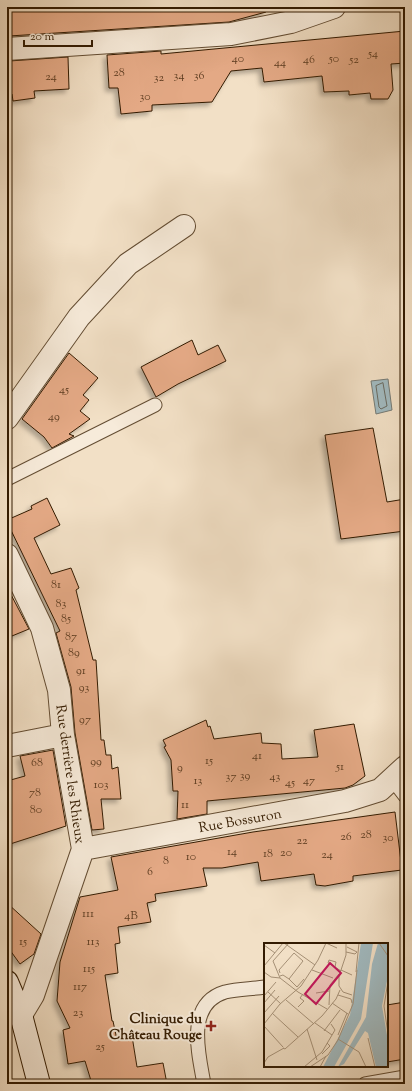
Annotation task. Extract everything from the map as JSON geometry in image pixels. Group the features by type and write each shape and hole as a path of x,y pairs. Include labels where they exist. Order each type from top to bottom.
{"street":[{"path":"7,49 231,34 291,22 334,7"},
{"path":"7,418 79,317 128,264 184,226"},
{"name":"Rue derrière les Rhieux","path":"9,562 42,628 59,690 63,735 83,849 33,995 21,1015"},
{"path":"7,746 63,735"},
{"name":"Rue Bossuron","path":"83,849 345,800 380,790 398,773"},
{"path":"7,982 21,1015 40,1084"}],"lane":[{"path":"7,479 155,405"},
{"name":"Rue Bossuron","path":"398,773 405,796"},
{"path":"204,1084 198,1049 198,1022 208,1002 224,992 264,987"},
{"path":"365,1084 405,1077"}],"water":[{"path":"388,379 392,410 376,414 371,381"}],"building":[{"path":"8,7 265,7 266,12 229,22 9,36"},
{"path":"405,31 405,63 391,64 393,90 388,99 371,99 370,93 349,95 349,91 324,92 322,76 264,82 262,68 231,71 212,102 152,105 152,111 121,114 118,88 109,88 107,55 161,51 161,54"},
{"path":"68,57 69,89 34,91 35,98 13,101 12,94 7,95 7,65 9,64 9,61"},
{"path":"192,340 198,355 218,345 226,361 178,384 156,397 141,367"},
{"path":"69,353 98,378 83,395 89,400 80,411 90,419 69,434 74,436 52,448 44,437 22,419"},
{"path":"373,428 387,502 405,499 405,531 341,539 325,435"},
{"path":"47,498 60,525 34,538 51,574 71,568 79,588 76,590 93,660 96,660 101,740 104,740 106,755 111,755 112,769 118,767 121,799 101,799 104,829 92,830 75,733 71,687 56,633 60,631 7,522 7,520 32,509 31,506"},
{"path":"7,587 29,629 7,638"},
{"path":"206,720 208,727 210,726 214,739 261,733 262,743 281,744 282,759 318,757 314,730 354,724 365,776 353,785 345,788 207,801 207,814 177,819 178,791 173,791 171,760 164,747 166,746 163,740"},
{"path":"53,750 66,826 7,845 7,781 25,776 20,756"},
{"path":"395,812 402,870 353,876 353,881 325,886 316,885 314,874 261,881 258,862 222,868 203,868 207,886 155,894 156,901 147,903 151,922 118,927 120,943 115,944 118,973 105,975 112,1021 117,1040 132,1036 137,1067 163,1063 167,1084 92,1084 85,1061 68,1064 63,1030 70,1028 57,1001 60,962 80,897 118,890 111,857 253,832"},
{"path":"7,903 41,934 34,954 20,964 7,946"},
{"path":"405,1002 405,1059 388,1062 388,1005"}],"place":[{"name":"Clinique du Château Rouge","path":"211,1026"}]}
